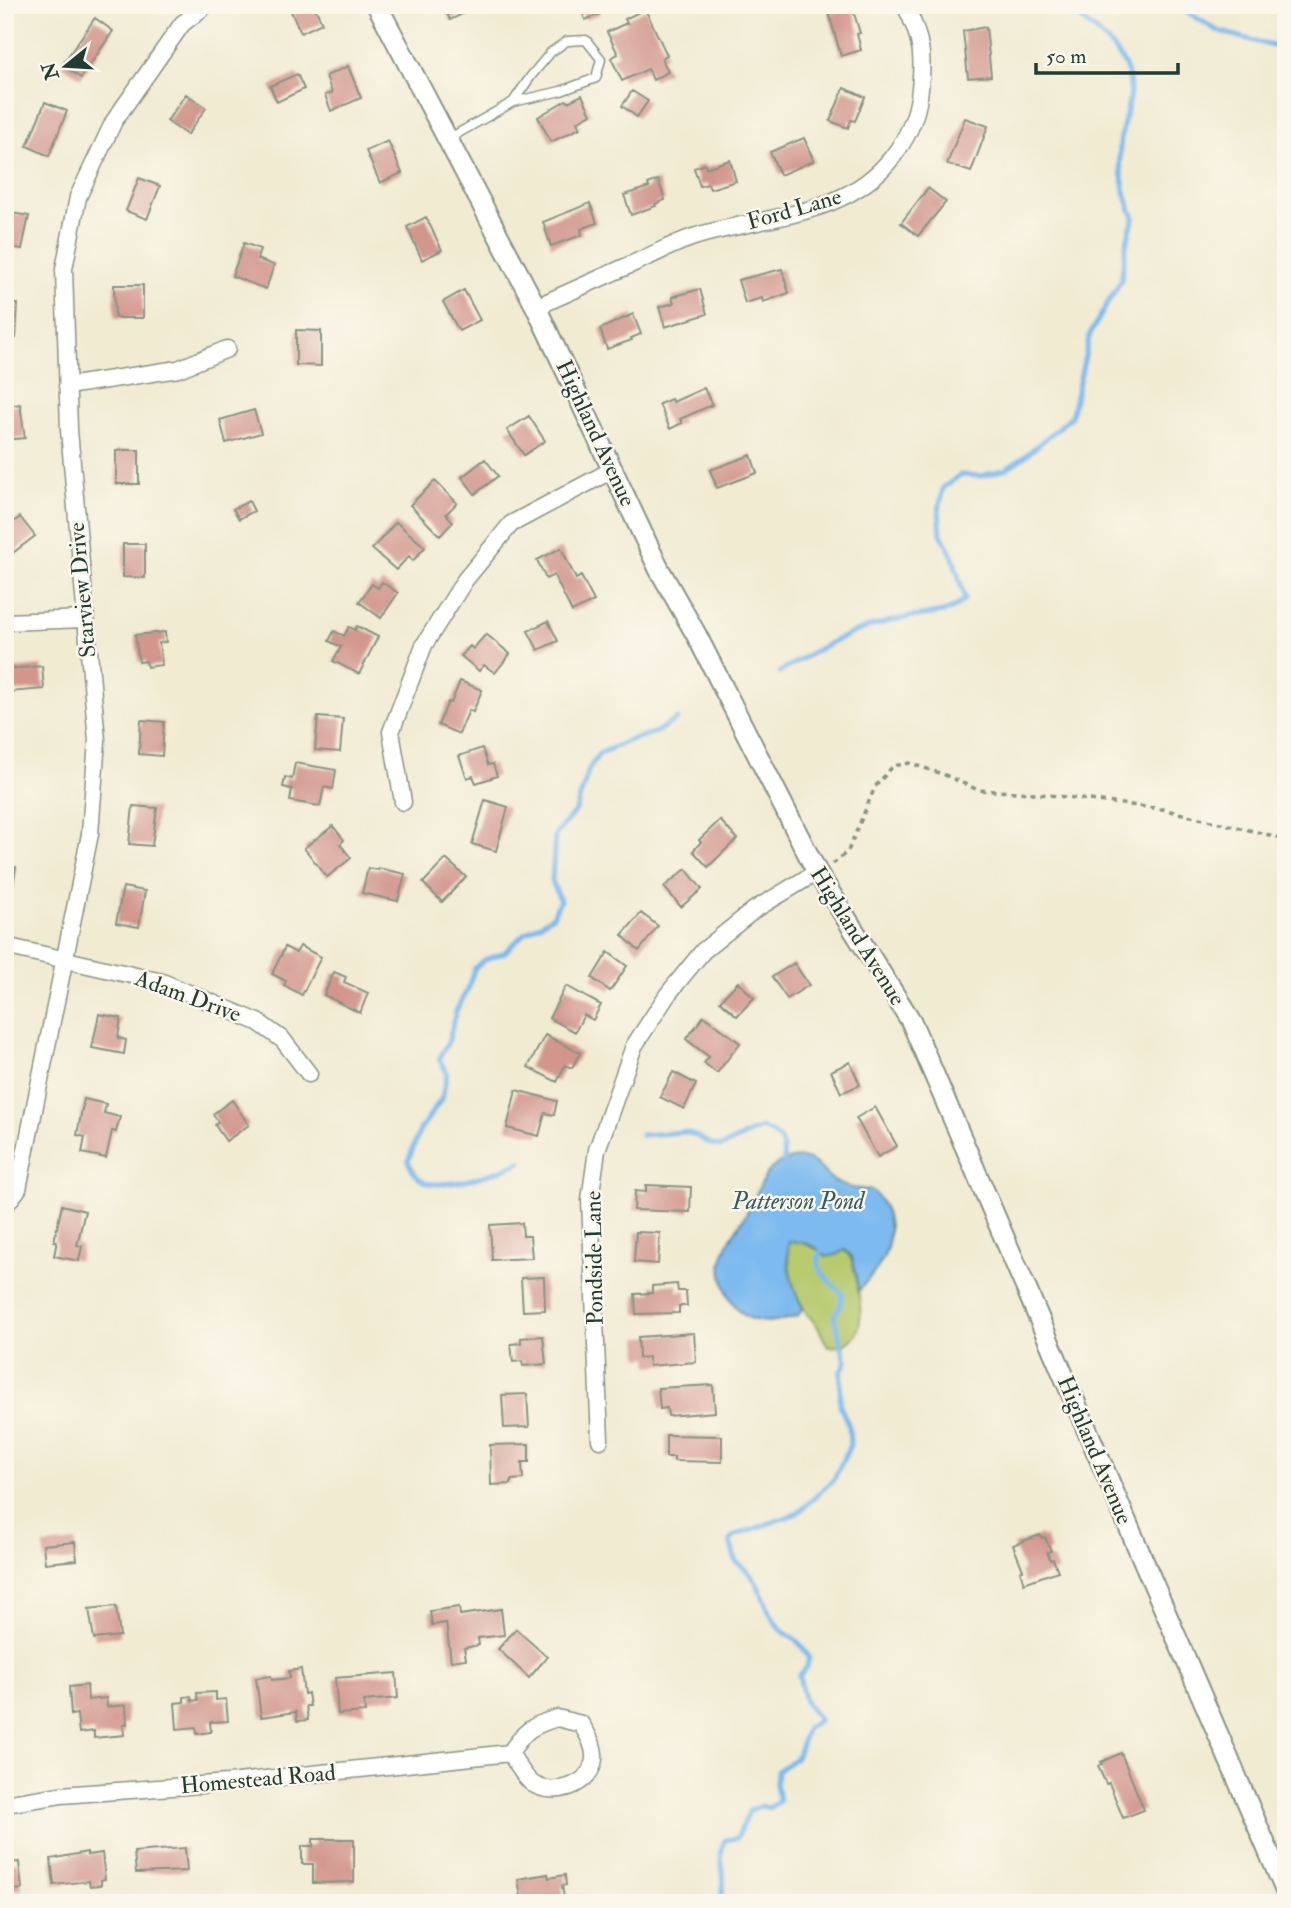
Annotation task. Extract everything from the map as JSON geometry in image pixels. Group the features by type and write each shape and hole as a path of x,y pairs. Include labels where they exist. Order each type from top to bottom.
{"street":[{"name":"Starview Drive","path":"5,1206 18,1189 90,834 97,740 67,386 64,269 78,197 114,121 182,24 206,5"},
{"name":"Highland Avenue","path":"377,5 536,307 659,569 697,636 817,872 911,1021 1286,1892"},
{"name":"Ford Lane","path":"536,307 695,236 792,215 860,190 885,167 902,144 917,110 923,67 918,32 905,5"},
{"path":"67,386 178,369 227,349"},
{"path":"404,802 391,732 424,645 465,580 511,524 614,469"},
{"path":"5,622 85,618"},
{"name":"Pondside Lane","path":"600,1440 590,1200 597,1150 634,1046 668,994 703,951 754,910 817,872"},
{"name":"Adam Drive","path":"5,946 162,982 258,1022 283,1040 309,1074"},
{"path":"557,1718 581,1724 592,1741 594,1761 586,1776 571,1788 551,1790 532,1783 510,1753 531,1726 557,1718"},
{"name":"Homestead Road","path":"5,1804 61,1795 229,1783 510,1753"}],"lane":[{"path":"448,139 513,102 561,91 596,78 601,59 586,40 567,41 551,51 513,102"}],"path":[{"path":"817,872 840,860 848,851 876,787 893,766 910,764 945,775 978,790 1033,793 1162,810 1286,839"}],"green space":[{"path":"799,1241 822,1251 826,1257 845,1250 852,1260 860,1301 860,1324 851,1340 841,1345 828,1347 817,1325 793,1291 788,1242"}],"water":[{"name":"Patterson Pond","path":"802,1158 816,1164 839,1184 873,1191 887,1217 887,1246 880,1264 859,1291 852,1257 845,1250 826,1257 809,1245 789,1242 791,1276 803,1308 798,1316 787,1319 766,1322 757,1320 740,1311 727,1292 721,1265 724,1253 767,1173 780,1163"}],"building":[{"path":"288,5 314,5 322,23 301,33"},
{"path":"443,5 471,5 473,9 450,20"},
{"path":"597,5 600,14 585,20 581,9"},
{"path":"852,7 860,33 857,34 861,50 841,56 829,14"},
{"path":"645,9 667,55 662,58 668,72 653,80 648,69 622,81 611,58 618,54 607,32 627,23 625,19"},
{"path":"95,18 113,31 81,78 62,65"},
{"path":"986,27 991,76 968,78 963,31"},
{"path":"348,66 361,98 331,111 325,95 332,93 326,76"},
{"path":"297,74 304,89 277,102 270,86"},
{"path":"844,88 865,97 855,121 851,120 848,128 830,121"},
{"path":"632,91 648,101 637,117 622,106"},
{"path":"186,94 206,108 187,135 167,121"},
{"path":"582,95 591,114 577,122 580,128 551,142 538,117 566,100 568,102"},
{"path":"45,102 67,111 49,156 27,146"},
{"path":"965,118 988,126 971,172 947,164"},
{"path":"804,138 814,161 780,175 770,152"},
{"path":"388,141 402,173 380,183 366,151"},
{"path":"730,160 736,181 710,189 708,184 700,186 694,168 705,164 706,168"},
{"path":"139,178 160,186 147,219 126,211"},
{"path":"658,180 665,200 631,215 624,195 649,187 648,184"},
{"path":"928,188 946,202 918,236 901,223"},
{"path":"590,203 597,223 581,229 582,235 551,246 543,222"},
{"path":"6,212 29,216 22,249 5,246"},
{"path":"426,217 442,250 422,260 407,227"},
{"path":"244,243 260,249 257,259 274,265 266,289 232,276"},
{"path":"782,269 789,293 763,302 762,298 745,303 738,280"},
{"path":"114,285 143,285 143,318 115,318"},
{"path":"700,289 707,314 665,327 659,307 674,303 672,297"},
{"path":"464,290 480,320 459,331 443,302"},
{"path":"5,304 18,304 16,338 5,337"},
{"path":"633,314 641,334 607,349 600,329"},
{"path":"296,330 321,331 321,366 296,365"},
{"path":"704,388 712,405 680,419 682,423 670,429 659,404 671,399 673,402"},
{"path":"20,404 25,438 5,440 5,406"},
{"path":"254,410 261,433 226,443 220,420"},
{"path":"529,416 545,441 524,455 507,430"},
{"path":"116,450 139,450 139,484 116,484"},
{"path":"751,455 757,473 717,488 710,470"},
{"path":"485,459 498,476 475,494 462,477"},
{"path":"435,481 457,503 446,514 453,522 440,536 410,505"},
{"path":"249,501 254,511 239,519 233,509"},
{"path":"20,517 35,536 5,559 5,529"},
{"path":"396,522 425,547 413,561 409,556 396,570 372,549"},
{"path":"123,544 145,544 145,578 123,577"},
{"path":"561,548 576,579 581,576 594,601 572,612 554,575 546,579 537,560"},
{"path":"382,582 398,593 381,618 359,602 372,584 378,588"},
{"path":"548,621 558,641 538,650 528,631"},
{"path":"357,626 378,637 359,674 333,661 341,647 329,641 334,631 344,636 349,627 355,630"},
{"path":"165,632 166,642 159,643 162,665 147,667 146,661 139,662 135,635"},
{"path":"486,634 510,654 495,673 484,665 479,671 461,656 470,646 473,649"},
{"path":"42,666 44,689 9,692 8,669"},
{"path":"460,681 482,690 473,712 469,710 459,734 438,725"},
{"path":"318,717 343,719 340,752 315,750"},
{"path":"141,720 164,722 162,756 139,754"},
{"path":"482,748 488,765 493,764 497,776 476,783 473,776 467,778 459,756"},
{"path":"295,763 336,770 333,789 324,787 320,806 290,801 292,789 283,787 285,777 292,779"},
{"path":"485,800 508,807 496,851 472,844"},
{"path":"133,806 157,808 152,846 129,844"},
{"path":"720,820 737,839 708,867 693,851 701,842 699,840"},
{"path":"333,826 344,840 340,844 351,858 327,877 304,848"},
{"path":"446,859 466,877 442,902 423,883"},
{"path":"5,865 16,867 10,906 5,905"},
{"path":"368,868 405,874 398,901 362,893"},
{"path":"686,869 702,889 681,907 664,887"},
{"path":"123,887 145,891 139,927 116,923"},
{"path":"641,913 658,926 639,951 622,935"},
{"path":"300,946 321,957 302,995 284,985 286,981 272,974 285,947 296,953"},
{"path":"608,952 627,966 610,991 592,978"},
{"path":"794,963 809,985 787,999 772,977"},
{"path":"334,972 346,977 344,982 368,993 360,1013 324,995"},
{"path":"738,982 754,998 737,1016 720,1001"},
{"path":"566,986 601,1005 593,1020 584,1015 575,1032 549,1018"},
{"path":"5,1000 10,1001 11,1005 6,1026"},
{"path":"99,1014 121,1018 118,1038 126,1040 124,1054 92,1048"},
{"path":"704,1016 740,1043 717,1073 704,1063 709,1057 686,1039"},
{"path":"545,1035 580,1053 572,1068 565,1065 557,1082 528,1067"},
{"path":"850,1062 860,1085 841,1093 831,1071"},
{"path":"673,1072 696,1084 684,1109 660,1097"},
{"path":"516,1090 557,1101 554,1115 545,1113 539,1136 507,1128"},
{"path":"84,1099 106,1104 104,1113 120,1117 116,1132 112,1131 106,1158 82,1153 85,1137 77,1135"},
{"path":"232,1100 249,1125 226,1141 215,1125 218,1122 213,1114"},
{"path":"875,1107 897,1146 878,1157 856,1118"},
{"path":"646,1185 691,1187 690,1212 634,1210 635,1191 646,1192"},
{"path":"62,1205 85,1211 77,1245 82,1246 79,1261 54,1256 57,1241 54,1241"},
{"path":"522,1223 523,1236 530,1236 532,1258 492,1260 490,1225"},
{"path":"636,1232 660,1233 658,1264 634,1262"},
{"path":"544,1277 545,1310 523,1311 521,1278"},
{"path":"677,1284 678,1291 686,1291 687,1306 679,1306 679,1313 636,1314 635,1294 652,1293 652,1286"},
{"path":"694,1333 696,1362 649,1366 648,1357 639,1358 638,1337"},
{"path":"543,1336 546,1364 523,1366 522,1361 513,1362 511,1344 521,1343 521,1338"},
{"path":"713,1385 715,1412 668,1416 667,1408 660,1409 658,1388"},
{"path":"527,1394 529,1427 504,1428 502,1395"},
{"path":"666,1435 722,1436 722,1462 674,1461 674,1457 666,1457"},
{"path":"529,1444 529,1462 522,1462 523,1479 511,1480 511,1484 491,1485 490,1445"},
{"path":"1040,1535 1045,1537 1051,1551 1047,1552 1050,1560 1053,1559 1058,1571 1024,1583 1020,1571 1023,1570 1013,1545"},
{"path":"75,1542 77,1560 45,1563 43,1545"},
{"path":"116,1606 120,1636 94,1639 89,1609"},
{"path":"459,1607 460,1615 501,1609 504,1635 478,1638 479,1645 464,1648 466,1659 451,1661 446,1623 432,1625 430,1611"},
{"path":"516,1629 547,1657 529,1678 498,1649"},
{"path":"301,1669 304,1694 308,1693 310,1706 306,1706 308,1720 297,1721 296,1712 261,1717 256,1678 290,1678 289,1671"},
{"path":"396,1673 398,1698 364,1701 365,1712 338,1714 335,1678"},
{"path":"87,1685 88,1700 106,1698 107,1707 126,1705 127,1724 123,1724 124,1735 94,1738 94,1731 79,1733 77,1714 71,1715 69,1687"},
{"path":"216,1692 216,1700 226,1699 228,1721 210,1722 211,1732 197,1734 196,1727 177,1729 175,1703 184,1702 184,1697 191,1696 192,1701 198,1700 197,1693"},
{"path":"1121,1753 1144,1810 1123,1818 1109,1783 1106,1784 1098,1766"},
{"path":"313,1839 354,1839 354,1882 313,1883 313,1864 302,1864 302,1846 313,1846"},
{"path":"185,1848 187,1871 136,1873 134,1852"},
{"path":"87,1852 87,1855 102,1853 105,1879 101,1880 101,1885 90,1886 89,1881 54,1885 51,1859"},
{"path":"19,1862 22,1889 5,1891 5,1863"},
{"path":"548,1874 549,1878 565,1875 566,1885 562,1886 565,1903 522,1903 518,1879"}],"waterway":[{"path":"780,672 857,631 891,621 939,613 953,608 965,599 953,557 941,534 939,511 943,488 960,475 982,476 1006,469 1071,417 1090,334 1121,280 1126,245 1134,217 1124,189 1120,156 1130,91 1127,72 1110,45 1065,5"},
{"path":"1070,11 1085,5"},
{"path":"1119,5 1136,5"},
{"path":"1176,5 1218,31 1286,47"},
{"path":"521,1161 473,1179 446,1184 425,1182 413,1171 408,1161 420,1130 442,1098 447,1073 439,1059 449,1040 456,1011 469,987 474,969 484,960 504,953 524,934 553,916 560,900 552,881 555,835 576,810 589,769 599,754 656,732 677,719"},
{"path":"641,1135 683,1132 721,1147 761,1128 775,1135 781,1142 785,1167"},
{"path":"718,1903 723,1886 721,1856 725,1840 737,1838 750,1810 761,1806 769,1808 779,1801 777,1771 796,1758 807,1728 819,1720 805,1702 799,1676 807,1667 809,1657 799,1643 778,1626 751,1575 736,1562 730,1541 734,1536 798,1513 834,1479 850,1445 849,1426 840,1406 841,1371 846,1362 834,1317 843,1294 820,1270 820,1246"}]}
